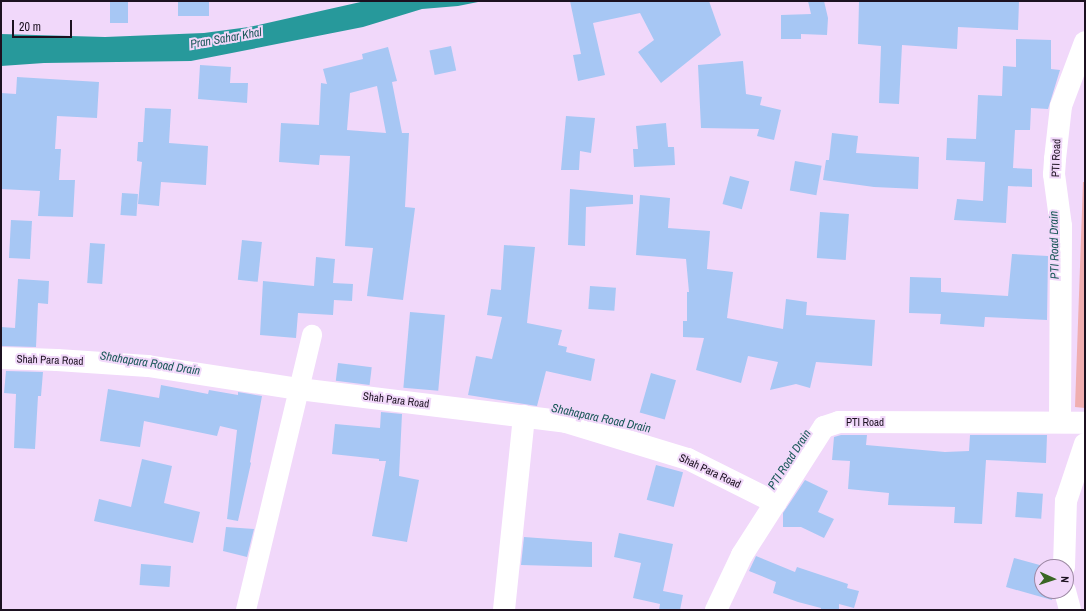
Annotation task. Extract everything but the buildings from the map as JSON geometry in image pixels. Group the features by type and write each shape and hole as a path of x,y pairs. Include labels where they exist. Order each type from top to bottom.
{"street":[{"name":"PTI Road","path":"1060,422 1061,226 1054,174 1061,106 1085,42"},
{"path":"246,610 312,335"},
{"name":"Shah Para Road","path":"1,358 148,366 299,389 566,422 688,458 776,503"},
{"path":"504,610 524,416"},
{"name":"PTI Road","path":"716,610 742,554 824,427 839,422 1085,423"},
{"path":"1064,559 1066,501 1085,444"},
{"path":"1067,599 1070,610"}],"shaded area":[{"path":"1083,182 1085,182 1085,408 1075,407"}],"water":[{"name":"Pran Sahar Khal","path":"365,1 483,1 458,6 422,9 363,27 191,61 44,63 1,66 1,34 105,37 204,33 249,27"}],"water label":[{"name":"PTI Road Drain","path":"1055,245"},
{"name":"Shahapara Road Drain","path":"150,364"},
{"name":"Shahapara Road Drain","path":"601,419"},
{"name":"PTI Road Drain","path":"790,460"}]}
